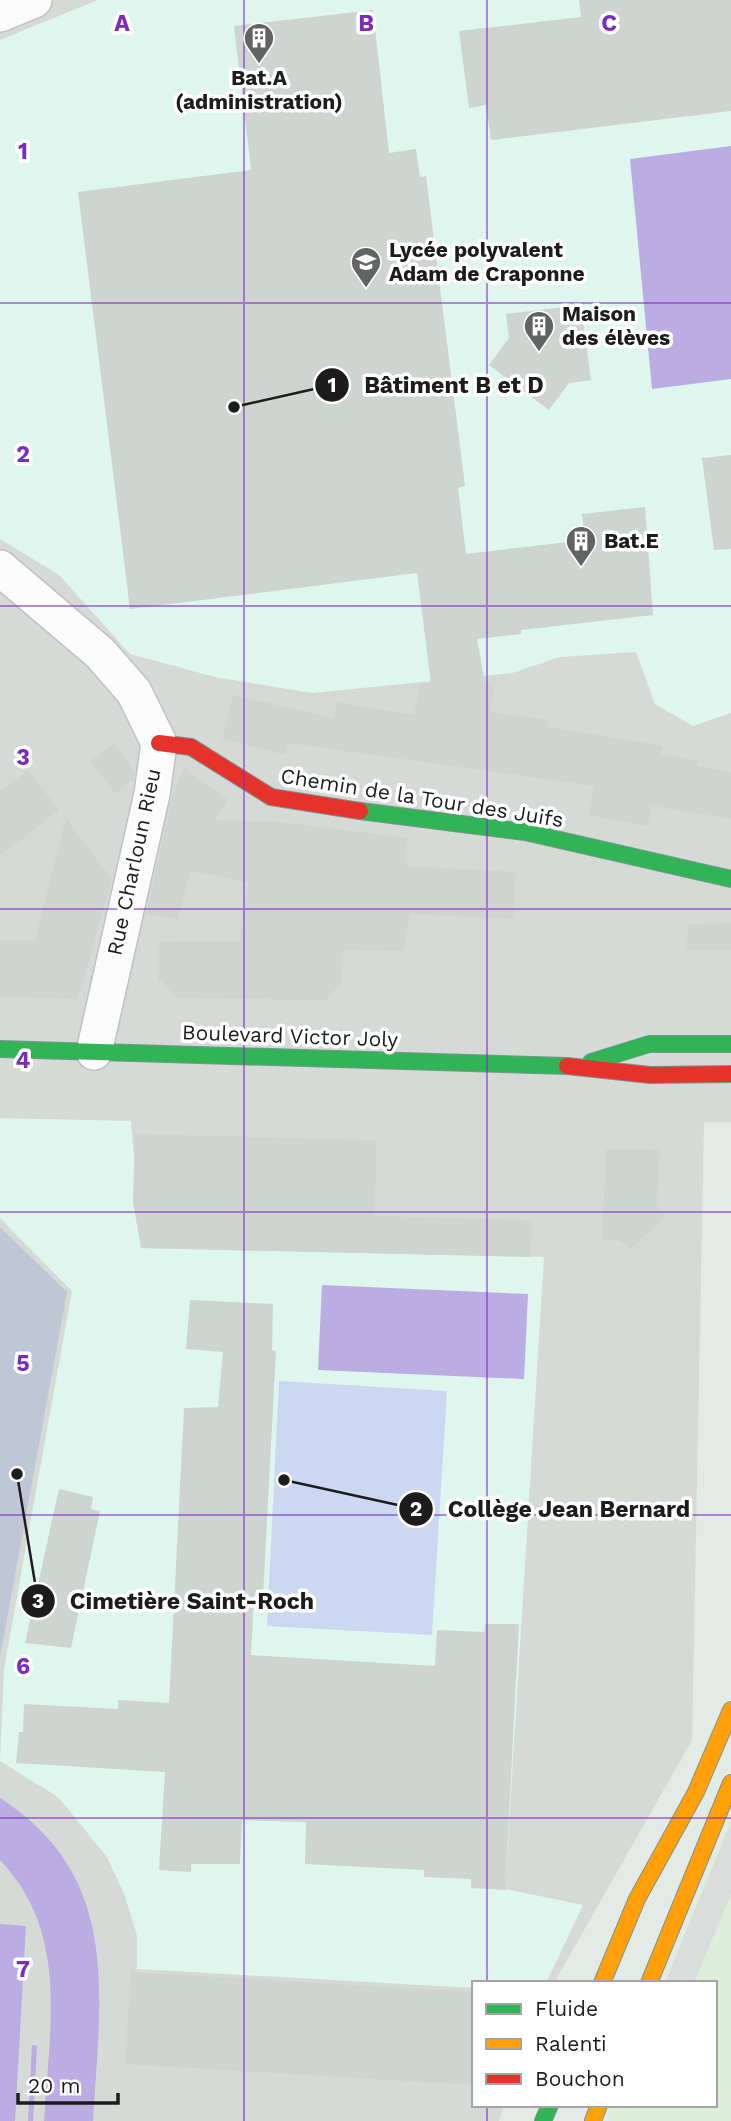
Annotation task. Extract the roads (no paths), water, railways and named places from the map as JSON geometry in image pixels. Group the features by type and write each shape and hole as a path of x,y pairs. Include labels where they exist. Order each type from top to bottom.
{"main road":[{"name":"Chemin de la Tour des Juifs","path":"159,743 176,741 200,749 236,778 271,797 353,811 454,821 526,832 731,879"},
{"name":"Boulevard Victor Joly","path":"579,1066 649,1044 731,1044"},
{"name":"Boulevard Victor Joly","path":"0,1049 579,1066 650,1074 731,1074"},
{"path":"603,1981 637,1899 696,1792 731,1710"},
{"path":"650,1981 731,1783"}],"street":[{"path":"0,14 34,0"},
{"name":"Rue Charloun Rieu","path":"0,568 100,653 134,692 159,743 152,794 94,1052"}],"place":[{"name":"Bat.A (administration)","path":"259,65"},
{"name":"Lycée polyvalent Adam de Craponne","path":"366,289"},
{"name":"Maison des élèves","path":"539,353"},
{"name":"Bâtiment B et D","path":"234,407"},
{"name":"Bat.E","path":"581,568"},
{"name":"Cimetière Saint-Roch","path":"17,1474"},
{"name":"Collège Jean Bernard","path":"284,1480"}]}
